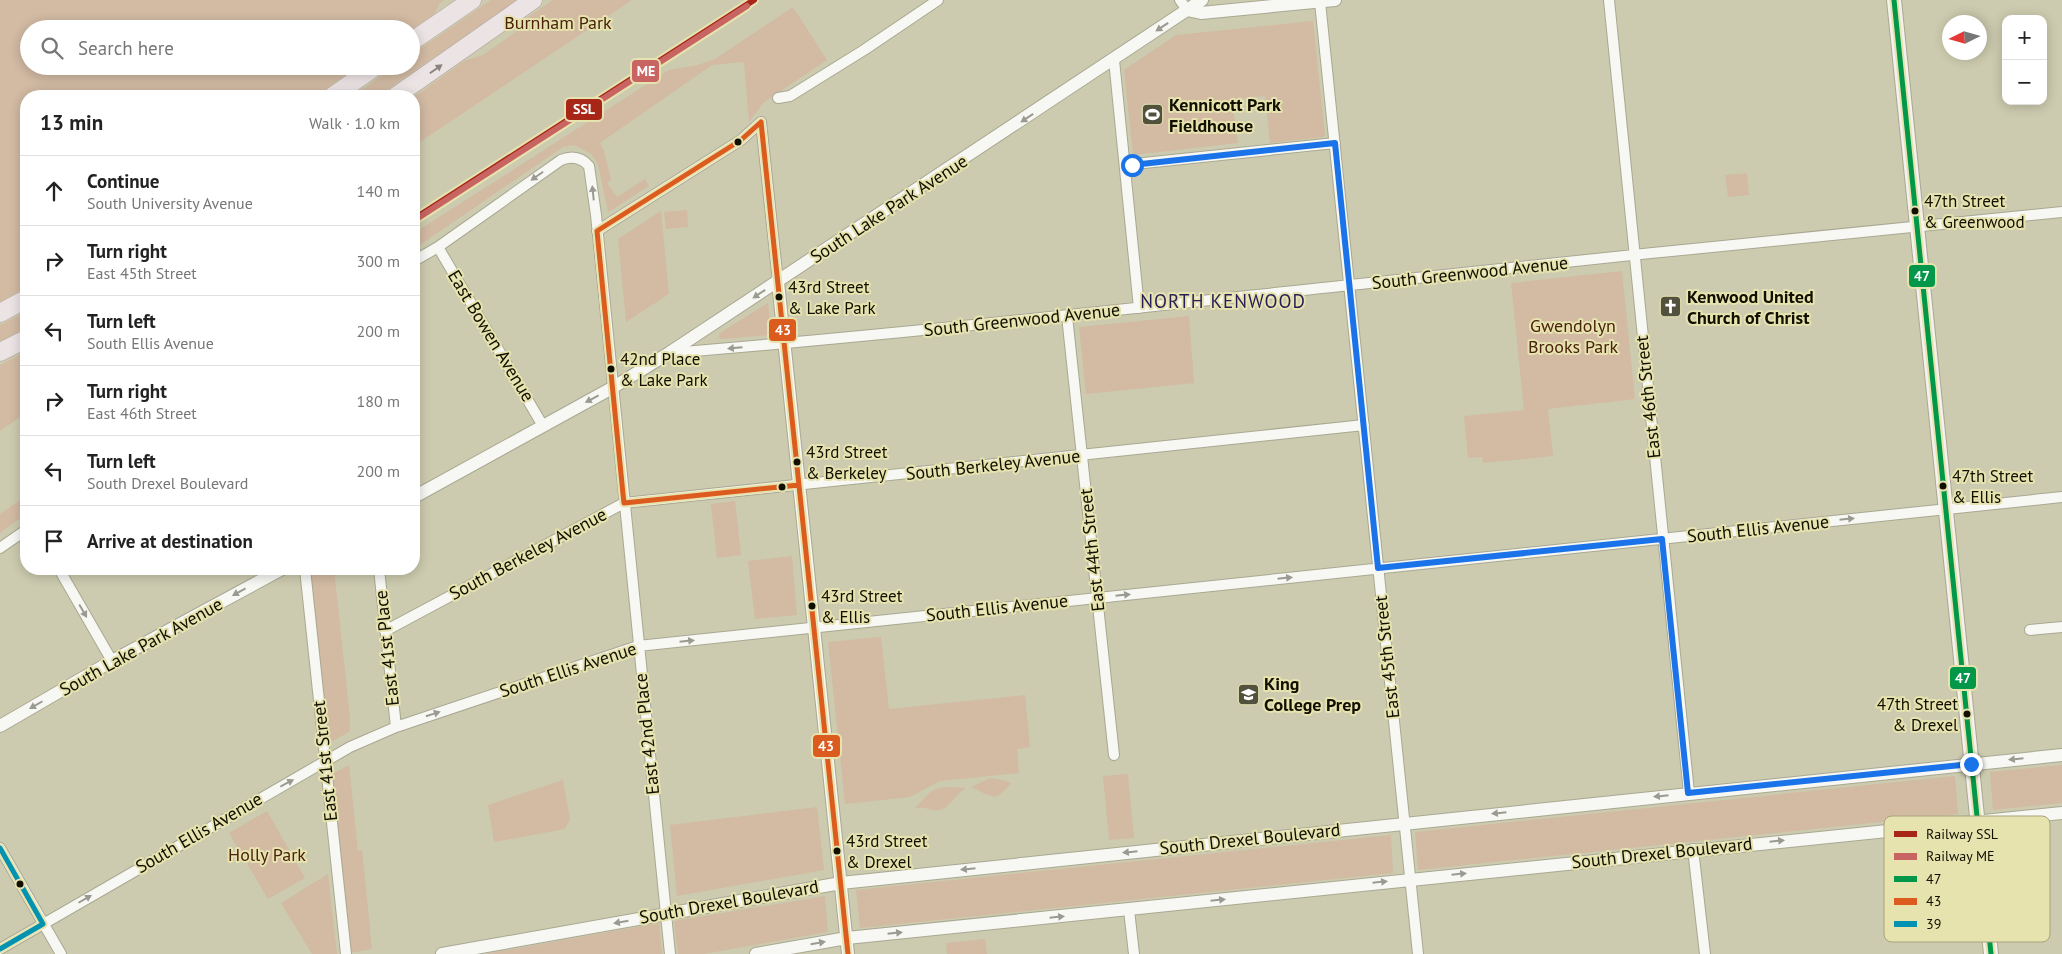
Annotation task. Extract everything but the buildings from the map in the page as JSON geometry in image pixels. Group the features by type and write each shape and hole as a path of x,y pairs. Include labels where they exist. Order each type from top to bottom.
{"highway":[{"path":"420,36 472,0"},
{"path":"405,90 533,0"},
{"path":"342,90 363,75"},
{"path":"0,313 20,302"},
{"path":"0,352 20,342"}],"main road":[{"path":"1894,0 1976,816"}],"street":[{"path":"778,98 790,96 938,0"},
{"name":"South Lake Park Avenue","path":"420,494 612,388 669,353 1114,60 1184,5 1202,0"},
{"path":"1184,5 1201,13 1335,0"},
{"name":"East 46th Street","path":"1609,0 1688,793"},
{"name":"East 45th Street","path":"1320,2 1418,954"},
{"path":"1114,60 1139,308"},
{"path":"597,231 741,140 761,122 848,954"},
{"path":"1125,165 1335,143"},
{"name":"East 42nd Place","path":"438,247 561,160 568,157 580,159 584,161 590,172 670,954"},
{"name":"South Greenwood Avenue","path":"669,353 784,344 1067,316 1349,285 2062,212"},
{"path":"420,258 438,247"},
{"name":"East Bowen Avenue","path":"438,247 543,426"},
{"name":"East 44th Street","path":"1067,316 1114,755"},
{"name":"South Berkeley Avenue","path":"385,631 624,503 1364,425"},
{"name":"South Ellis Avenue","path":"0,950 350,748 396,727 638,646 2062,497"},
{"path":"0,548 20,534"},
{"path":"62,575 112,661"},
{"name":"South Lake Park Avenue","path":"0,726 112,661 271,575"},
{"name":"East 41st Street","path":"305,575 346,954"},
{"name":"East 41st Place","path":"380,575 396,727"},
{"path":"2030,630 2062,627"},
{"name":"South Drexel Boulevard","path":"442,954 841,883 1404,822 2062,754"},
{"name":"South Drexel Boulevard","path":"2034,816 2062,813"},
{"name":"South Drexel Boulevard","path":"756,954 847,938 1884,831"},
{"path":"0,848 61,954"},
{"path":"1694,849 1705,954"},
{"path":"1129,910 1134,954"}],"green space":[{"path":"0,0 445,0 440,3 434,14 420,24 420,20 20,20 20,75 346,75 325,90 20,90 20,291 0,302"},
{"path":"491,0 517,0 420,67 420,49"},
{"name":"Burnham Park","path":"553,0 632,0 420,142 420,93 464,61 483,55 517,31 521,22"},
{"path":"793,7 827,60 763,103 749,122 744,62 712,65 600,143 604,151 611,180 607,183 617,197 645,179 649,186 608,212 598,164 591,154 574,145 563,147 420,245 420,229 669,70 698,65 715,59"},
{"path":"1313,21 1325,135 1322,137 1270,143 1265,96 1232,100 1238,143 1133,155 1124,70 1176,35"},
{"path":"382,75 408,75 387,90 361,90"},
{"path":"1747,173 1749,195 1728,197 1725,175"},
{"path":"687,210 688,227 666,229 664,212"},
{"path":"661,211 669,294 626,322 618,239"},
{"name":"Gwendolyn Brooks Park","path":"1622,271 1635,399 1548,409 1553,456 1483,463 1482,457 1468,458 1464,416 1524,410 1511,283"},
{"path":"768,303 771,335 722,339 718,337 720,333"},
{"path":"20,315 20,331 0,342 0,325"},
{"path":"1189,316 1194,383 1086,394 1079,327"},
{"path":"20,355 20,417 0,431 0,365"},
{"path":"20,500 20,518 0,533 0,514"},
{"path":"735,501 741,555 717,558 711,504"},
{"path":"792,556 797,615 755,619 748,561"},
{"path":"311,575 335,575 350,718 350,731 328,744"},
{"path":"881,637 889,709 1025,695 1030,747 1017,749 1019,773 940,781 910,797 845,804 828,642"},
{"path":"349,765 358,851 362,850 372,949 350,953 332,774"},
{"path":"2062,765 2062,803 1993,810 1990,772"},
{"path":"1128,774 1134,838 1109,840 1103,776"},
{"path":"1955,776 1958,814 1884,816 1884,822 1418,870 1415,832"},
{"path":"990,778 1011,783 1006,790 997,796 989,795 971,787"},
{"path":"563,780 570,819 565,829 494,842 488,805"},
{"path":"942,787 966,788 949,805 942,809 915,809 933,791"},
{"path":"817,807 824,870 677,896 670,825"},
{"name":"Holly Park","path":"267,811 305,878 268,899 229,833"},
{"path":"1391,835 1393,873 860,928 856,890"},
{"path":"328,874 337,954 312,954 281,903"},
{"path":"825,896 828,932 704,954 678,954 674,921"},
{"path":"659,923 662,954 485,954"},
{"path":"985,939 987,954 947,954 946,943"}],"rail line":[{"name":"SSL","path":"420,215 754,0"},
{"name":"ME","path":"420,217 747,6"}],"transit line":[{"name":"47","path":"1894,0 1977,816"},
{"name":"43","path":"761,122 848,954"},
{"name":"43","path":"761,122 741,140 597,231 623,494 624,503 799,485"},
{"name":"39","path":"0,848 43,924 0,949"},
{"name":"47","path":"1990,942 1991,954"}],"place":[{"name":"Kennicott Park Fieldhouse","path":"1153,115"},
{"name":"47th Street & Greenwood","path":"1915,211"},
{"name":"43rd Street & Lake Park","path":"779,297"},
{"name":"Kenwood United Church of Christ","path":"1671,307"},
{"name":"42nd Place & Lake Park","path":"611,369"},
{"name":"43rd Street & Berkeley","path":"797,462"},
{"name":"47th Street & Ellis","path":"1943,486"},
{"name":"43rd Street & Ellis","path":"812,606"},
{"name":"King College Prep","path":"1248,694"},
{"name":"47th Street & Drexel","path":"1967,714"},
{"name":"43rd Street & Drexel","path":"837,851"}],"district":[{"name":"NORTH KENWOOD","path":"1223,301"}],"route":[{"path":"1132,165 1335,143 1378,568 1662,539 1688,793 1971,764"}]}
